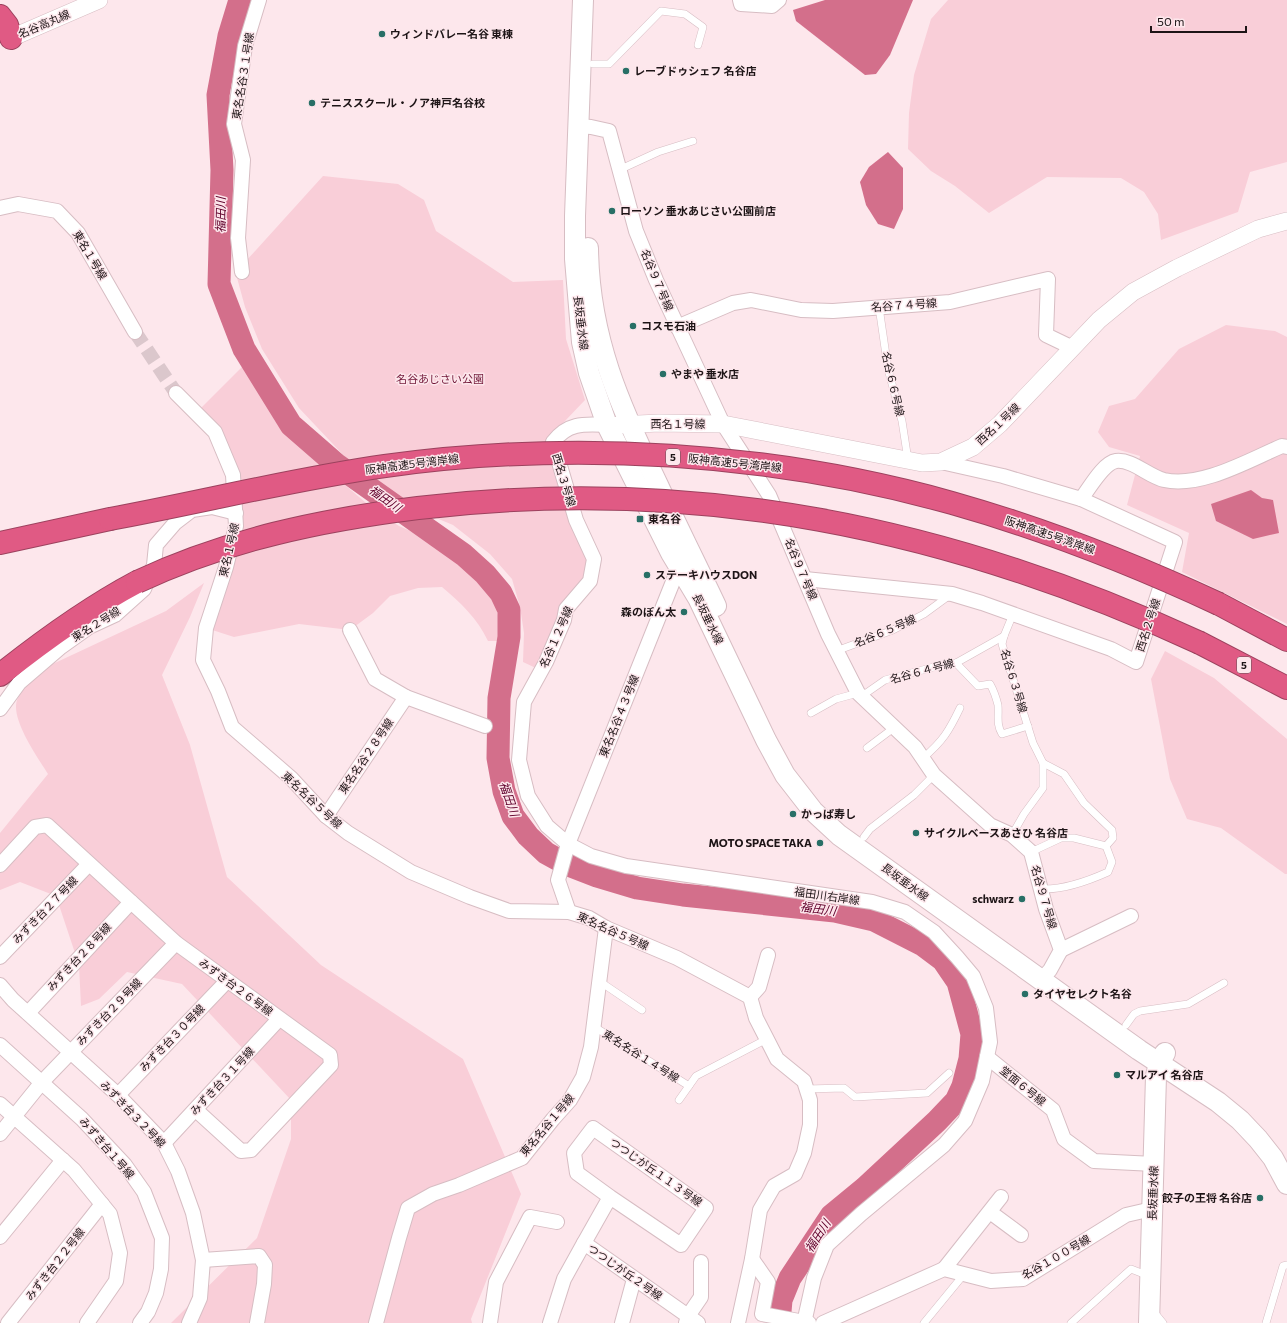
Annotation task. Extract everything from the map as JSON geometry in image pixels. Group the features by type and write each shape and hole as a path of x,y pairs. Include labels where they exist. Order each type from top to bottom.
{"highway":[{"path":"0,16 7,25 6,34"},
{"name":"阪神高速5号湾岸線","path":"1,539 169,508 319,476 449,459 580,453 710,459 835,477 894,488 951,502 1064,538 1172,582 1219,604 1287,640"},
{"name":"5","path":"0,675 62,627 112,595 177,564 236,543 329,522 381,513 453,504 518,499 645,499 763,510 883,532 940,546 1053,581 1156,622 1287,688"}],"main road":[{"name":"長坂垂水線","path":"583,0 584,127 588,218 588,258 592,298 607,367 629,424 691,570 795,767 811,789 833,812 864,837 1045,975 1126,1025 1162,1057 1240,1120 1273,1158 1287,1184"},
{"name":"長坂垂水線","path":"596,0 593,64 574,216 577,301 582,342 589,373 607,425 670,553 691,570 698,598 766,740 785,775 813,811 839,835 1045,975 1162,1057 1227,1092 1248,1110 1267,1130 1287,1156"},
{"name":"長坂垂水線","path":"1149,1314 1156,1076 1162,1057"}],"street":[{"name":"名谷高丸線","path":"6,34 99,0"},
{"name":"東名名谷３１号線","path":"242,272 238,238 243,160 234,124 245,46 259,0"},
{"path":"740,0 742,4 772,6 779,0"},
{"name":"名谷９７号線","path":"584,127 609,131 621,169 636,231 656,280 723,424 770,495 804,579 836,651 860,695 915,747 934,774 990,825 1012,835 1031,852 1046,909 1061,950"},
{"name":"東名１号線","path":"0,208 18,204 57,211 78,233 135,332"},
{"name":"西名１号線","path":"607,425 659,423 723,424 908,461 922,463 941,462 973,447 1000,424 1098,320 1133,292 1177,268 1258,230 1287,221"},
{"name":"名谷７４号線","path":"678,327 733,303 751,300 801,310 833,311 950,302 1048,279 1046,335 1073,348"},
{"name":"東名１号線","path":"176,393 215,432 232,475 236,526 226,567 206,628"},
{"name":"西名３号線","path":"581,530 553,442 560,432 575,426 587,424 607,425"},
{"path":"1082,499 1106,466 1115,461 1125,463 1163,480 1186,482 1210,478 1282,446 1287,447"},
{"name":"西名２号線","path":"804,579 952,594 1111,649 1136,662 1175,542 1082,499 1004,476 941,462"},
{"name":"東名２号線","path":"0,709 19,683 61,647 89,628 115,615 144,589 154,565 156,545 175,523 192,510 212,507 236,513"},
{"name":"名谷１２号線","path":"524,702 546,662 564,620 566,609 590,580 594,559 581,530"},
{"name":"東名名谷４３号線","path":"569,912 558,880 568,844 674,579 691,570"},
{"name":"東名名谷５号線","path":"206,628 203,660 218,691 232,727 291,778 326,816 348,833 411,872 470,897 509,911 569,912 589,918 606,928 677,958 750,997"},
{"path":"350,630 375,679 406,697 485,726"},
{"name":"東名名谷２８号線","path":"326,816 406,697"},
{"name":"福田川右岸線","path":"524,702 519,760 528,796 547,826 568,844 591,856 626,866 872,902 905,912 934,932 973,976 986,1008 990,1042 982,1081 965,1121 944,1145 861,1214 827,1245 814,1278 806,1323 762,1314 768,1282 752,1259"},
{"name":"みずき台２６号線","path":"0,866 35,826 47,825 176,943 330,1055 331,1065 251,1150 242,1152 196,1110"},
{"name":"みずき台２７号線","path":"0,957 89,864"},
{"name":"みずき台２８号線","path":"28,1013 131,902"},
{"path":"1045,975 1061,950 1131,916"},
{"name":"東名名谷１号線","path":"376,1323 408,1208 433,1194 459,1185 522,1158 570,1100 583,1077 591,1047 606,928"},
{"name":"みずき台２９号線","path":"0,1134 42,1082 176,943"},
{"path":"738,1323 752,1259 760,1210 774,1186 795,1174 804,1153 810,1125 810,1100 804,1081 777,1059 756,1018 750,997 759,987 768,955"},
{"name":"みずき台３０号線","path":"118,1095 227,981"},
{"path":"0,985 70,1052"},
{"name":"みずき台３１号線","path":"164,1143 279,1019"},
{"name":"みずき台１号線","path":"0,1045 82,1119 120,1159 144,1192 162,1238 161,1269 156,1293 148,1312 140,1323"},
{"name":"みずき台３２号線","path":"70,1052 118,1095 164,1143 178,1170 193,1214 203,1260 200,1298 189,1323"},
{"name":"堂面６号線","path":"987,1057 1053,1110 1064,1139 1094,1161 1154,1164"},
{"path":"0,1104 74,1170 110,1214 120,1253 116,1281 88,1323"},
{"name":"つつじが丘１１３号線","path":"593,1128 706,1208 681,1246 610,1197 577,1173 574,1153 593,1128"},
{"path":"0,1237 63,1160"},
{"path":"584,1243 610,1197"},
{"path":"822,1323 944,1269 1001,1197"},
{"name":"みずき台２２号線","path":"8,1323 102,1204"},
{"name":"名谷１００号線","path":"944,1269 965,1273 991,1281 1023,1279 1126,1215 1152,1209"},
{"path":"990,1212 1021,1235"},
{"path":"490,1323 496,1282 530,1217 557,1222"},
{"name":"つつじが丘２号線","path":"550,1323 564,1279 584,1243 691,1321"},
{"path":"203,1260 259,1256 265,1265 264,1284 257,1323"},
{"path":"691,1321 701,1297 701,1262"},
{"path":"622,1323 634,1279"}],"lane":[{"path":"593,64 609,64 661,11 684,14 703,27 698,45"},
{"path":"621,169 658,152 693,141"},
{"name":"名谷６６号線","path":"879,307 888,369 902,421 908,461"},
{"name":"名谷６５号線","path":"836,651 893,630 924,614 952,594"},
{"name":"名谷６３号線","path":"1013,614 1002,644 1033,743 1043,763"},
{"name":"名谷６４号線","path":"811,713 836,699 860,695 885,680 956,662 1004,636"},
{"name":"名谷６３号線","path":"956,662 978,686 990,684 996,695 998,707 998,726 1002,734 1028,726"},
{"path":"923,758 944,738 960,708"},
{"path":"867,748 895,727"},
{"path":"1012,835 1024,814 1043,788 1043,763 1064,774 1084,804 1112,830 1113,838 1106,846"},
{"path":"864,837 870,829 914,795 934,774"},
{"path":"1031,852 1061,838 1074,838 1106,846"},
{"path":"1041,888 1050,889 1089,881 1108,872 1112,862 1106,846"},
{"path":"599,981 642,1010"},
{"path":"1126,1025 1134,1014 1140,1011 1188,1004 1224,983"},
{"name":"東名名谷１４号線","path":"593,1026 689,1086"},
{"path":"679,1100 696,1076 767,1039"},
{"path":"807,1089 844,1088 856,1097 927,1093 949,1073"},
{"path":"1266,1323 1283,1266 1287,1265"},
{"path":"1071,1323 1131,1269 1151,1277"},
{"path":"924,1323 965,1273"},
{"path":"1149,1314 1163,1323"}],"green space":[{"path":"948,0 1287,0 1287,162 1250,172 1238,212 1161,240 1158,214 1144,192 1121,178 1047,177 989,213 955,186 931,171 908,149 909,113 914,75 931,19"},
{"name":"名谷あじさい公園","path":"323,176 398,184 424,200 436,231 513,282 563,280 566,339 585,400 545,442 570,523 589,565 586,577 538,669 523,662 524,633 520,607 512,579 490,554 453,525 417,510 380,486 347,459 299,408 262,349 245,307 233,263 246,261"},
{"path":"1226,325 1275,331 1287,337 1287,624 1182,572 1189,533 1127,505 1140,456 1109,447 1098,432 1109,406 1135,399 1179,349"},
{"path":"242,367 295,440 311,456 372,508 399,526 420,535 456,557 481,577 494,595 503,641 488,641 479,625 468,611 442,587 418,588 390,596 373,613 350,630 299,624 234,637 206,628 226,567 233,475 196,413"},
{"path":"204,583 190,617 162,675 190,745 227,877 321,965 463,1059 521,1194 471,1319 472,1323 171,1323 257,1238 291,1139 291,1100 182,984 127,972 99,999 81,1006 79,965 56,896 20,882 0,890 0,833 48,774 31,748 20,726 16,706 18,698 23,690 42,669 166,611"},
{"path":"1165,651 1214,678 1287,739 1287,874 1221,828 1187,819 1170,779 1151,679"}],"shaded area":[{"path":"825,0 913,0 890,55 876,74 865,75 796,21 793,10"},
{"path":"888,152 903,168 903,209 894,229 878,224 866,205 860,182 869,167"},
{"path":"1251,490 1262,498 1273,500 1279,533 1253,539 1216,521 1211,504"}],"waterway":[{"name":"福田川","path":"240,0 229,36 218,95 222,170 219,284 244,349 291,425 337,465 464,555 485,574 501,593 509,610 509,637 499,698 498,758 504,791 513,816 528,836 546,853 566,864 597,876 637,888 683,895 835,911 874,920 923,945 943,960 958,982 972,1034 970,1059 963,1086 956,1101 937,1121 865,1188 831,1216 790,1278 781,1300 779,1323"}],"tunnel":[{"path":"135,332 176,393"}],"place":[{"name":"ウィンドバレー名谷 東棟","path":"382,34"},
{"name":"レーブドゥシェフ 名谷店","path":"626,71"},
{"name":"テニススクール・ノア神戸名谷校","path":"312,103"},
{"name":"ローソン 垂水あじさい公園前店","path":"612,211"},
{"name":"コスモ石油","path":"633,326"},
{"name":"やまや 垂水店","path":"663,374"},
{"name":"東名谷","path":"640,519"},
{"name":"ステーキハウスDON","path":"647,575"},
{"name":"森のぽん太","path":"684,612"},
{"name":"かっぱ寿し","path":"793,814"},
{"name":"サイクルベースあさひ 名谷店","path":"916,833"},
{"name":"MOTO SPACE TAKA","path":"820,843"},
{"name":"schwarz","path":"1022,899"},
{"name":"タイヤセレクト名谷","path":"1025,994"},
{"name":"マルアイ 名谷店","path":"1117,1075"},
{"name":"餃子の王将 名谷店","path":"1260,1198"}]}
